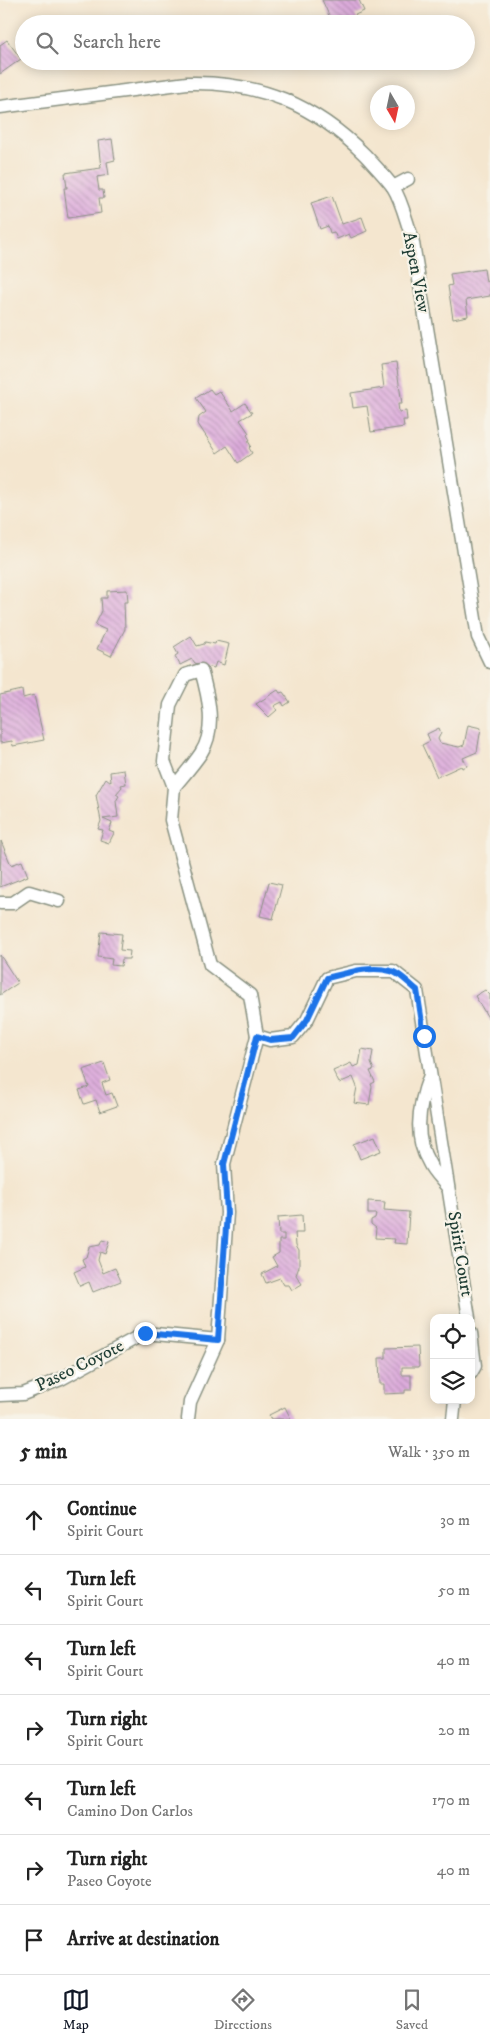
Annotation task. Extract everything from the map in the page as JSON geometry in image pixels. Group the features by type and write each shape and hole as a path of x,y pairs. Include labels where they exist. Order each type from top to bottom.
{"street":[{"name":"Aspen View","path":"0,107 180,83 209,82 238,85 288,100 320,116 349,140 393,187 412,237 478,637 490,662"},
{"path":"393,187 408,179"},
{"path":"174,786 202,751 210,726 209,697 201,670 185,675 170,705 164,760 174,786 171,820 210,965 250,995 257,1036 224,1164 227,1213 218,1340 190,1402 188,1419"},
{"path":"0,903 13,903 29,892 59,901"},
{"name":"Spirit Court","path":"257,1036 270,1040 293,1038 307,1020 327,978 356,971 377,969 392,971 417,990 468,1314"},
{"name":"Spirit Court","path":"431,1075 422,1096 420,1136 429,1164 450,1190"},
{"name":"Paseo Coyote","path":"0,1396 23,1394 61,1379 145,1333 218,1340"},
{"path":"453,1419 455,1404"}],"building":[{"path":"322,0 359,0 364,11 355,15 329,15"},
{"path":"7,40 15,51 15,63 0,74 0,45"},
{"path":"112,139 115,160 107,162 109,175 97,177 99,190 103,190 104,198 99,198 101,213 68,218 64,188 67,188 65,173 101,168 98,141"},
{"path":"332,196 342,224 362,217 367,231 351,238 349,234 337,239 334,232 330,233 328,226 320,229 311,203"},
{"path":"484,269 486,282 490,281 490,296 466,300 468,316 453,319 448,286 452,285 450,274"},
{"path":"396,363 402,404 398,404 399,412 406,411 407,420 403,420 404,427 371,432 367,406 353,408 351,393 384,388 381,365"},
{"path":"210,389 214,394 219,391 233,411 245,403 252,413 240,420 249,433 247,435 251,446 249,448 252,453 238,463 227,446 217,453 198,424 199,417 206,412 196,398"},
{"path":"127,590 128,602 124,602 125,629 111,656 97,649 106,630 95,625 102,611 101,598 107,598 107,591"},
{"path":"191,636 197,646 205,642 215,644 216,641 229,644 224,665 216,662 214,668 195,663 192,659 180,665 175,656 178,654 174,647"},
{"path":"22,690 23,698 34,695 44,740 13,746 12,741 0,743 0,695"},
{"path":"278,690 280,693 283,692 290,702 284,706 282,702 274,706 277,710 269,717 256,704"},
{"path":"468,725 481,728 477,752 463,758 467,766 462,768 461,766 437,777 422,745 430,741 427,734 439,728 441,733 438,739 440,743 459,747 464,745"},
{"path":"124,770 126,784 121,785 122,787 116,794 119,796 116,801 118,817 103,819 112,823 109,831 114,833 109,843 100,840 103,830 98,829 101,821 96,795 106,778 111,782 110,772"},
{"path":"1,841 11,865 22,861 28,876 0,887"},
{"path":"269,882 282,885 273,919 260,916"},
{"path":"101,932 122,934 120,950 130,951 129,959 122,959 121,966 111,965 112,959 98,957"},
{"path":"0,955 18,983 0,995"},
{"path":"485,990 490,995 490,1021 475,996"},
{"path":"362,1049 373,1051 371,1063 374,1070 370,1071 375,1082 371,1084 369,1105 354,1103 357,1087 353,1077 339,1083 333,1071 351,1063 353,1067 359,1065"},
{"path":"104,1063 110,1080 102,1083 106,1095 112,1093 117,1106 100,1112 96,1100 84,1104 79,1090 89,1087 83,1070"},
{"path":"375,1136 381,1151 360,1159 354,1144"},
{"path":"368,1201 385,1202 384,1210 409,1212 407,1244 394,1243 395,1239 375,1238 376,1228 371,1224 371,1220 375,1218 376,1214 368,1214"},
{"path":"302,1215 303,1233 295,1233 296,1245 299,1250 299,1267 296,1275 302,1284 292,1290 289,1285 284,1285 280,1278 266,1283 262,1274 277,1266 272,1257 279,1253 279,1240 284,1240 284,1234 279,1234 278,1217"},
{"path":"102,1240 109,1242 105,1254 100,1252 98,1260 103,1273 115,1268 121,1281 93,1292 89,1282 80,1286 74,1272 85,1267 82,1259 86,1257 89,1247 100,1245"},
{"path":"418,1347 419,1367 402,1367 402,1375 411,1375 411,1390 405,1390 405,1393 384,1394 384,1384 380,1384 379,1358 386,1358 386,1348"},
{"path":"285,1407 291,1419 271,1419 269,1415"}],"route":[{"path":"145,1333 218,1340 227,1213 224,1164 257,1036 270,1040 293,1038 307,1020 327,978 356,971 377,969 392,971 417,990 424,1036"}]}
